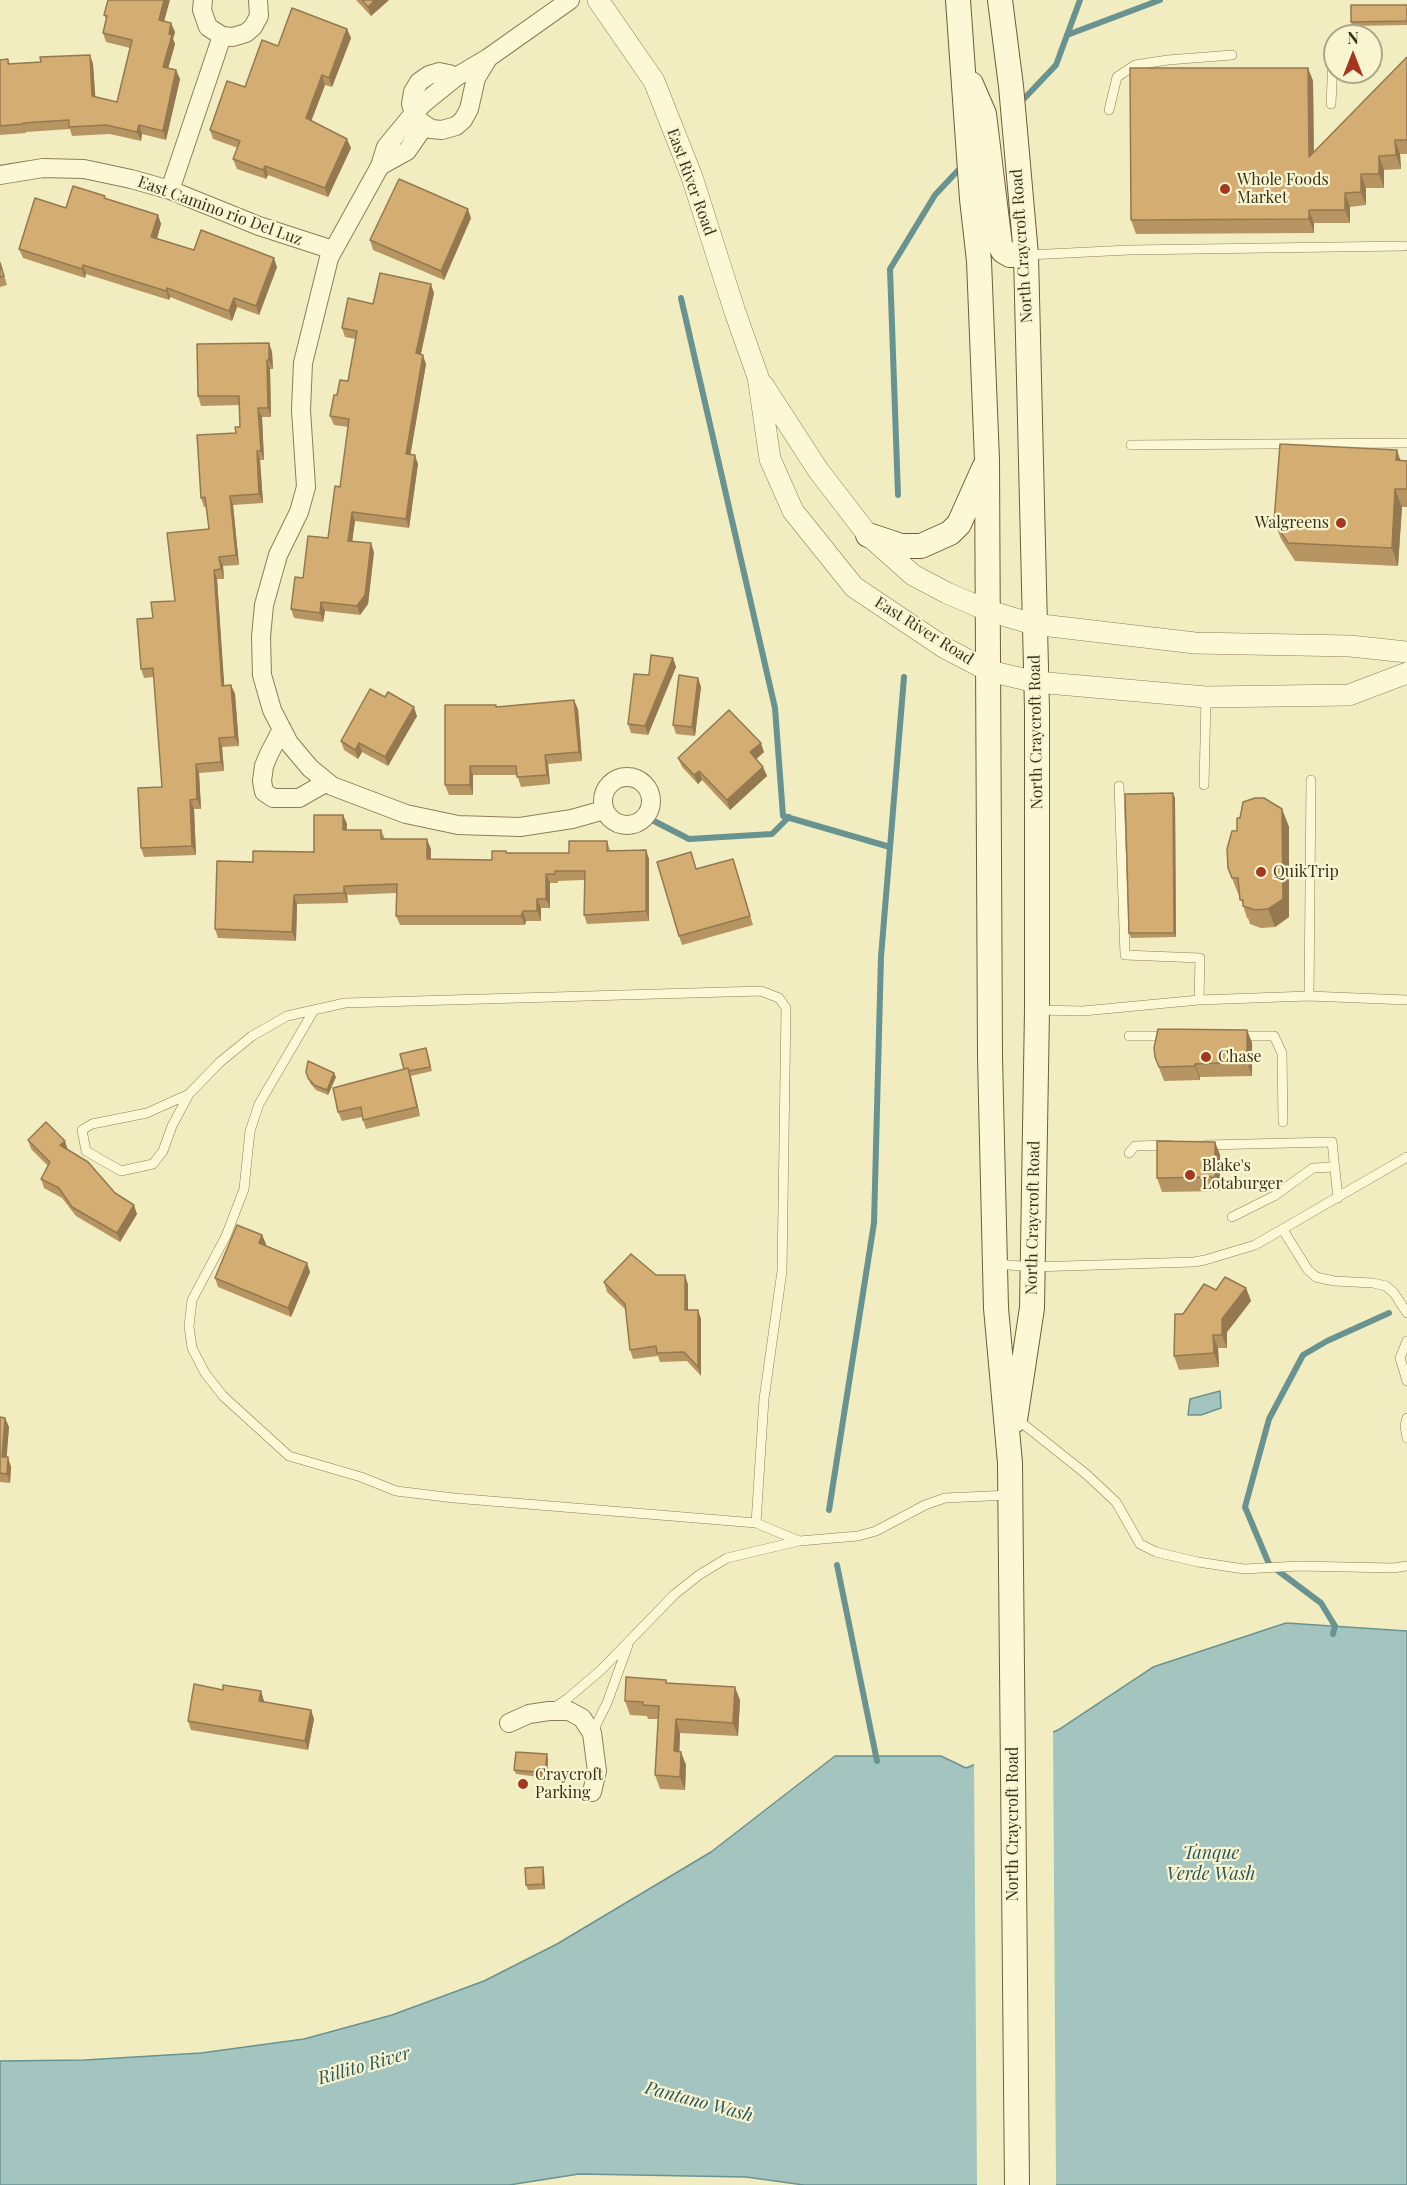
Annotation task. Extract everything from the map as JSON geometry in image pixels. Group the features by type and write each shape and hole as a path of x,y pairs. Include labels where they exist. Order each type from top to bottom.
{"main road":[{"name":"North Craycroft Road","path":"958,0 972,199 979,261 987,460 990,1057 996,1308 1010,1463 1017,2185"},
{"name":"North Craycroft Road","path":"1000,0 1011,86 1026,255 1036,682 1037,1010 1032,1308 1010,1463"},
{"path":"964,71 977,94 984,114 1000,245 1003,251 1010,255 1026,255"},
{"path":"868,534 901,546 921,546 950,533 959,524 987,460"}],"street":[{"path":"203,0 204,20 212,30 222,36 233,37 246,33 253,27 259,16 258,0"},
{"path":"488,58 476,78 469,109 463,120 456,126 442,130 431,129 420,119 411,104 413,92 422,79 439,72 456,77 488,58 570,0"},
{"name":"East River Road","path":"598,0 654,81 692,177 758,377 770,459 793,511 854,587 945,648 989,671 1036,682 1206,697 1349,695 1407,673"},
{"path":"170,190 222,36"},
{"path":"420,119 407,151 380,166 329,258 303,363 301,410 306,488 299,512 278,555 264,605 261,637 262,675 272,710 290,743 310,768 332,786 406,814 458,825 520,827 572,819 604,810"},
{"name":"East Camino rio Del Luz","path":"0,175 43,168 84,169 131,179 170,190 259,226 333,250"},
{"name":"East River Road","path":"758,377 818,470 868,534 913,575 989,611 1034,624 1195,643 1350,646 1407,652"},
{"path":"282,729 264,766 262,781 264,792 273,798 299,798 327,782"},
{"path":"509,1723 529,1714 549,1711 569,1711 582,1718 592,1733 597,1771 592,1792"}],"lane":[{"path":"1109,110 1117,77 1135,65 1232,55"},
{"path":"1331,104 1332,84"},
{"path":"1026,255 1129,250 1404,246"},
{"path":"1131,445 1407,443"},
{"path":"1204,785 1206,697"},
{"path":"1309,996 1311,780"},
{"path":"1119,786 1125,955 1200,958 1199,1000"},
{"path":"189,1094 147,1113 92,1124 82,1130 86,1151 121,1171 153,1164 163,1150 172,1126 189,1094 220,1062 252,1036 287,1016 345,1003 749,991 761,991 779,998 786,1008 786,1138 782,1271 764,1399 756,1523"},
{"path":"1037,1010 1083,1011 1199,1000 1309,996 1407,1000"},
{"path":"314,1010 259,1104 250,1131 244,1189 226,1236 192,1300 189,1326 192,1348 205,1373 223,1396 289,1456 361,1477 396,1491 454,1498 756,1523 799,1541"},
{"path":"1129,1036 1174,1036"},
{"path":"1230,1036 1275,1036 1282,1053 1283,1122"},
{"path":"1193,1145 1332,1142 1338,1198"},
{"path":"1129,1153 1135,1146 1181,1145"},
{"path":"994,1264 1032,1267 1194,1262 1255,1245 1407,1157"},
{"path":"1232,1217 1274,1196 1313,1168 1335,1167"},
{"path":"1283,1230 1308,1270 1316,1277 1386,1286 1394,1293 1407,1313"},
{"path":"1407,1341 1400,1358 1407,1382"},
{"path":"1015,1417 1086,1474 1116,1502 1140,1544 1156,1552 1198,1562 1244,1569 1299,1566 1393,1568 1407,1566"},
{"path":"1407,1418 1405,1426 1407,1438"},
{"path":"549,1711 584,1684 675,1594 699,1575 727,1558 799,1541 858,1536 876,1531 925,1505 945,1498 1010,1495"},
{"path":"592,1733 607,1704 630,1640"}],"water":[{"path":"1220,1391 1221,1408 1201,1415 1188,1415 1190,1399"},
{"path":"1286,1623 1407,1631 1407,2185 804,2185 746,2177 579,2174 509,2185 0,2185 0,2061 85,2060 201,2053 304,2039 392,2015 484,1981 557,1944 711,1852 835,1756 941,1756 966,1768 1058,1730 1153,1667"}],"pier":[{"path":"1053,1729 1056,2185 977,2185 974,1762"}],"building":[{"path":"108,0 164,0 159,20 171,23 169,34 172,35 163,67 176,70 163,131 139,125 137,132 106,125 69,127 69,120 0,126 0,60 8,59 8,64 41,62 40,57 90,55 92,96 117,102 132,40 103,33"},
{"path":"362,0 375,0 368,7"},
{"path":"1351,5 1407,5 1407,21 1351,22"},
{"path":"292,8 347,29 329,78 322,75 306,118 347,139 325,188 265,166 263,170 233,159 240,141 210,130 227,81 245,87 262,40 278,46"},
{"name":"Whole Foods Market","path":"1407,57 1407,140 1395,140 1396,155 1379,156 1379,174 1361,174 1361,192 1345,193 1345,210 1309,210 1309,219 1131,220 1130,68 1308,68 1309,157"},
{"path":"399,179 468,209 441,271 370,240"},
{"path":"73,186 158,215 151,237 194,250 201,230 274,258 256,306 234,298 229,311 167,288 166,291 83,265 82,269 19,249 35,198 66,208"},
{"path":"0,263 4,276 0,277"},
{"path":"380,273 431,284 416,353 423,355 406,454 415,455 406,519 352,512 348,541 371,543 365,595 357,606 321,602 320,613 291,609 295,577 303,578 308,536 328,538 335,486 340,487 349,419 330,416 340,380 348,381 357,331 342,328 348,298 373,304"},
{"path":"269,343 268,408 258,408 261,451 257,451 259,494 230,496 236,555 219,557 221,569 214,570 222,686 231,685 235,737 219,738 221,762 196,764 197,799 190,800 192,846 141,848 138,788 162,787 153,668 141,669 137,619 153,618 151,602 175,601 167,533 209,529 205,497 201,498 197,435 236,433 235,427 240,427 239,396 198,396 197,344"},
{"name":"Walgreens","path":"1280,444 1397,450 1396,460 1407,461 1407,489 1395,489 1392,548 1288,543 1274,521"},
{"path":"651,655 673,658 645,726 628,724 634,674 649,675"},
{"path":"679,675 698,678 692,727 673,725"},
{"path":"370,689 385,697 388,692 414,707 385,757 359,743 355,750 341,741"},
{"path":"574,700 579,752 545,755 547,775 517,777 516,766 470,766 470,785 445,785 445,705 496,705 496,707"},
{"path":"729,710 761,743 750,752 763,767 727,800 699,771 694,775 678,758"},
{"path":"1173,793 1174,933 1129,933 1125,794"},
{"name":"QuikTrip","path":"1264,798 1282,809 1283,899 1268,909 1255,910 1243,906 1243,900 1240,900 1238,878 1232,878 1228,868 1227,849 1232,831 1237,831 1237,818 1240,818 1243,802"},
{"path":"314,815 343,815 343,830 381,830 381,839 427,839 427,859 492,860 492,851 569,853 569,841 607,841 607,851 646,850 646,911 584,915 585,871 555,871 555,874 546,874 546,899 537,899 537,911 523,911 521,916 396,916 397,884 344,886 344,893 294,895 292,932 215,929 217,861 253,862 253,851 314,852"},
{"path":"691,852 696,869 733,859 750,916 679,936 657,862"},
{"path":"1158,1029 1247,1030 1247,1062 1159,1067 1154,1048"},
{"path":"426,1048 430,1067 409,1071 408,1068 404,1069 400,1054"},
{"path":"308,1061 334,1073 327,1090 314,1085 308,1078 306,1072"},
{"path":"408,1068 417,1107 363,1120 361,1107 338,1112 333,1088"},
{"path":"46,1122 65,1141 60,1145 88,1162 115,1193 134,1205 117,1233 72,1207 59,1188 41,1179 50,1162 28,1140"},
{"path":"1157,1141 1215,1142 1215,1177 1157,1178"},
{"path":"237,1225 262,1235 259,1243 307,1263 288,1308 215,1278"},
{"path":"631,1254 656,1275 685,1275 685,1310 698,1310 698,1367 684,1352 657,1353 656,1346 630,1350 625,1304 604,1282"},
{"path":"1225,1277 1246,1288 1222,1319 1222,1335 1213,1335 1214,1353 1174,1356 1175,1314 1183,1314 1204,1284 1216,1290"},
{"path":"0,1417 5,1418 2,1457 8,1457 7,1474 0,1473"},
{"path":"626,1677 666,1680 666,1683 735,1687 733,1723 676,1719 674,1751 681,1752 680,1777 655,1775 659,1706 625,1701"},
{"path":"194,1684 223,1690 223,1685 261,1691 259,1701 311,1710 305,1741 188,1721"},
{"path":"516,1752 547,1754 545,1773 514,1770"},
{"path":"543,1867 543,1884 526,1885 525,1868"}],"waterway":[{"path":"1019,104 1056,65 1080,0"},
{"path":"1067,35 1160,0"},
{"path":"898,495 890,269 935,195 964,164"},
{"path":"681,298 775,708 783,816 890,847"},
{"path":"829,1510 874,1223 881,957 904,677"},
{"path":"652,820 689,839 772,834 789,817"},
{"path":"1333,1634 1335,1626 1321,1603 1269,1564 1245,1507 1269,1419 1303,1355 1327,1341 1389,1313"},
{"path":"837,1565 877,1761"}],"place":[{"name":"Whole Foods Market","path":"1225,189"},
{"name":"Walgreens","path":"1341,523"},
{"name":"QuikTrip","path":"1261,872"},
{"name":"Chase","path":"1206,1057"},
{"name":"Blake's Lotaburger","path":"1190,1175"},
{"name":"Craycroft Parking","path":"523,1784"}],"water label":[{"name":"Tanque Verde Wash","path":"1211,1863"},
{"name":"Rillito River","path":"364,2066"},
{"name":"Pantano Wash","path":"699,2102"}]}
